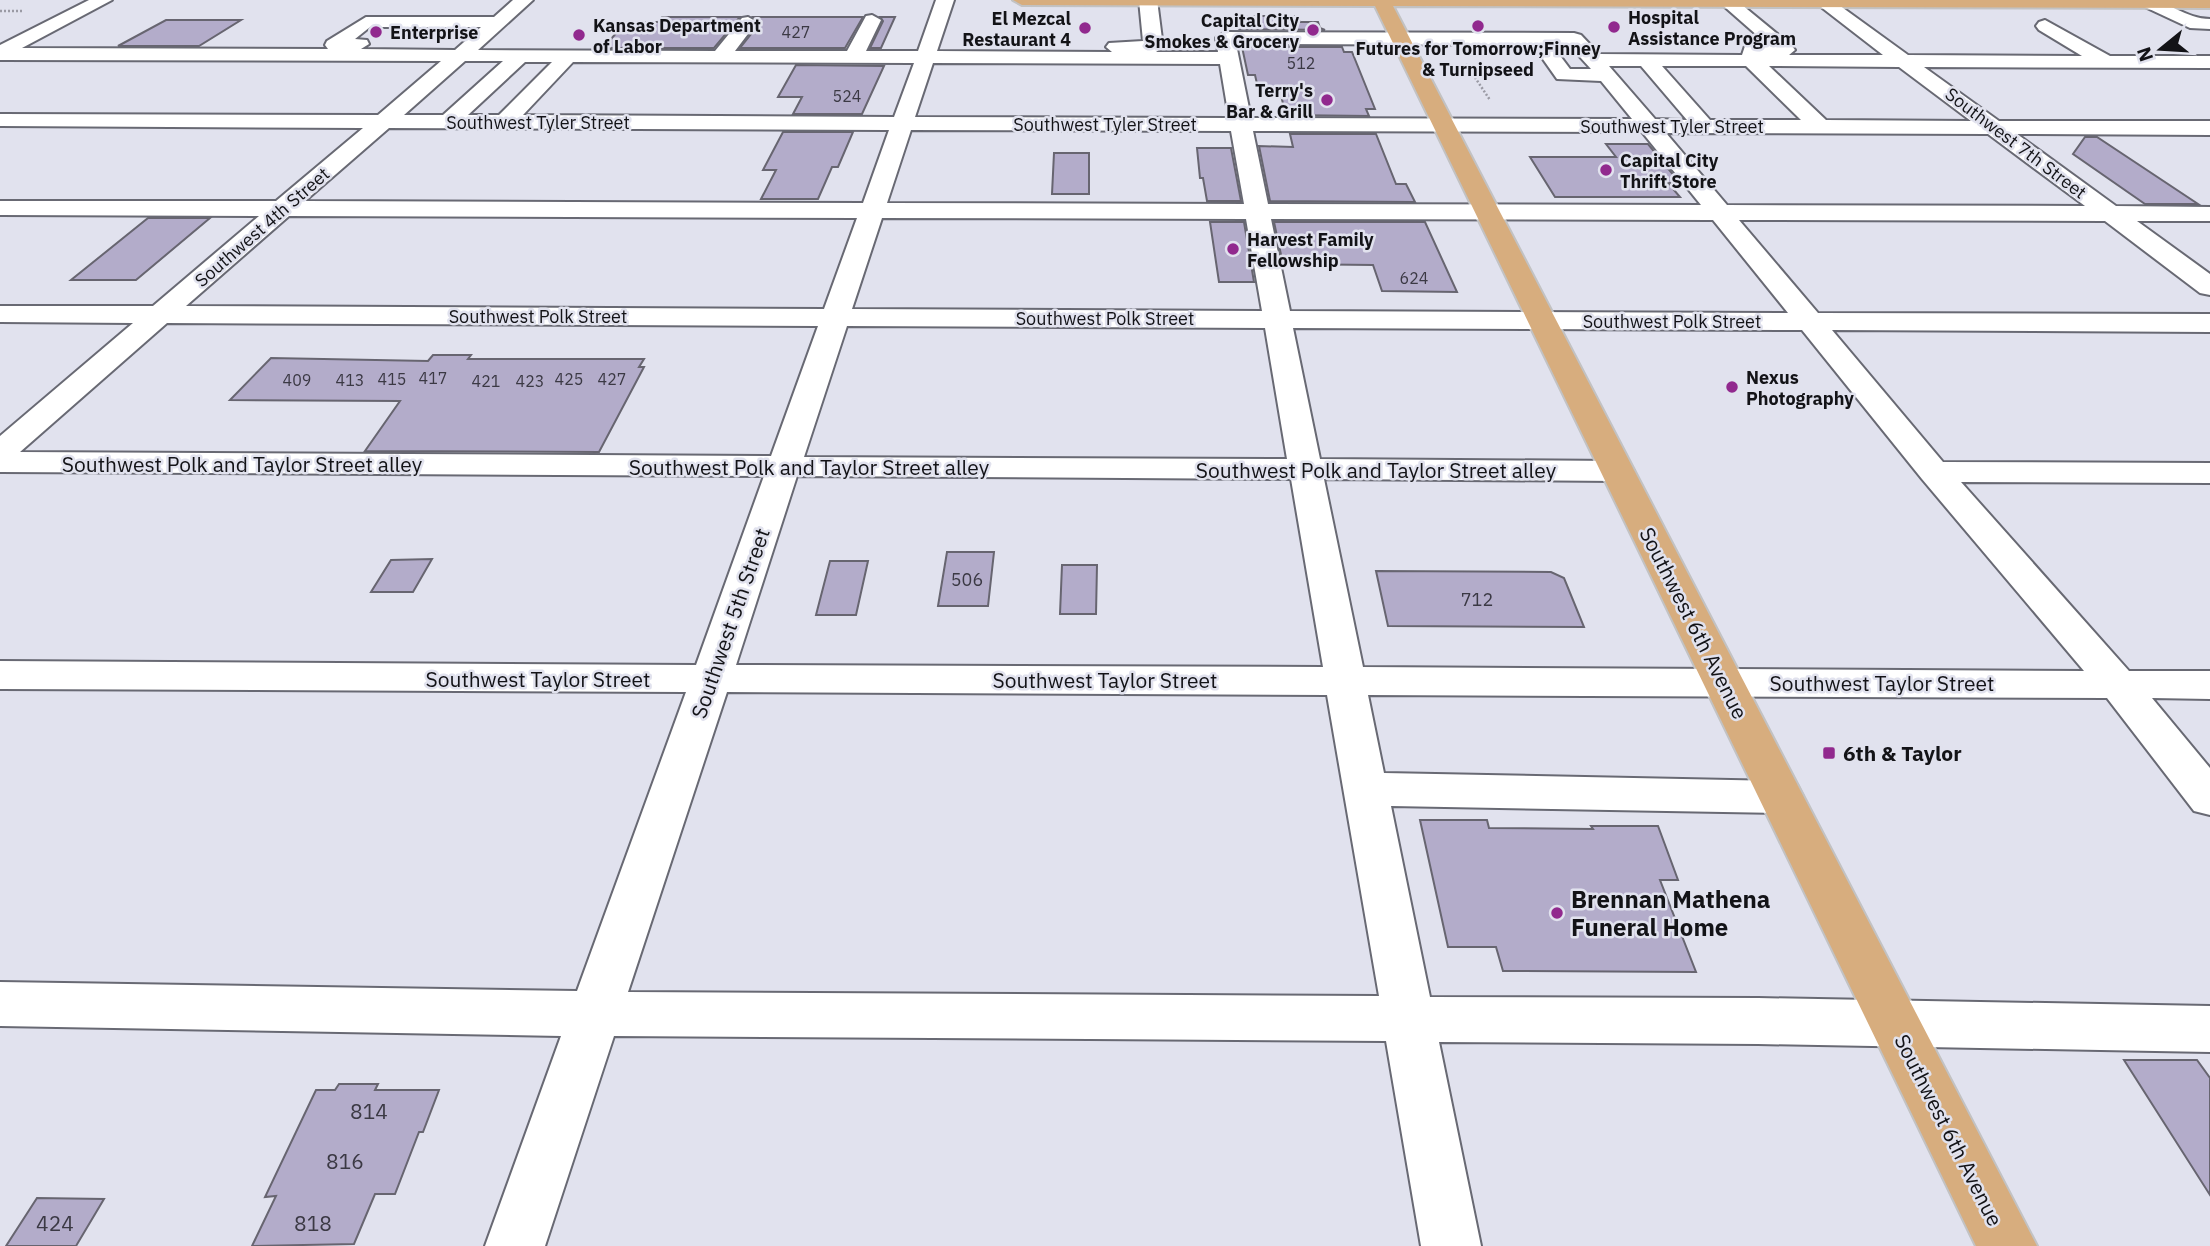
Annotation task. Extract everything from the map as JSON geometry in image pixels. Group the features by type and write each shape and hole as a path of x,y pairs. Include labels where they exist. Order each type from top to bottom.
{"main road":[{"path":"1021,0 2210,3"},
{"name":"Southwest 6th Avenue","path":"1381,0 2007,1246"}],"street":[{"path":"0,53 103,0"},
{"name":"Southwest 4th Street","path":"0,453 524,0"},
{"name":"Southwest 5th Street","path":"515,1246 903,123 926,58 941,31 945,0"},
{"path":"1038,39 1044,46 1153,47 1148,0"},
{"name":"Southwest 7th Street","path":"1822,1 2210,287"},
{"path":"1727,2 1785,50 1752,50 1752,61 1820,126"},
{"path":"2151,3 2196,24 2210,24"},
{"path":"853,57 872,19"},
{"path":"1704,20 1751,20"},
{"path":"421,44 334,45 366,22 498,22"},
{"path":"393,44 423,22"},
{"path":"720,57 748,22"},
{"path":"2045,26 2105,61"},
{"path":"1451,1246 1225,38 1574,39 1934,472 2118,684 2210,799"},
{"path":"2210,40 2182,42 2210,61"},
{"path":"0,53 1229,58"},
{"path":"449,121 520,56"},
{"path":"505,122 568,56"},
{"path":"690,57 679,70 683,73 752,74 759,71 768,57"},
{"path":"1600,68 1647,61 2210,61"},
{"path":"1647,61 1704,126"},
{"name":"Southwest Tyler Street","path":"0,120 2210,128"},
{"path":"0,208 2210,214"},
{"name":"Southwest Polk Street","path":"0,314 2210,323"},
{"name":"Southwest Polk and Taylor Street alley","path":"0,462 1618,471"},
{"path":"1934,472 2210,473"},
{"name":"Southwest Taylor Street","path":"0,674 710,680 1345,680 2210,685"},
{"path":"1366,789 1781,797"},
{"path":"0,1004 595,1014 704,1012 1744,1021 2210,1029"}],"building":[{"path":"1236,16 1297,16 1300,22 1318,22 1320,28 1325,30 1239,29"},
{"path":"662,17 740,17 714,48 603,48 626,22 658,22"},
{"path":"753,17 863,17 845,48 740,48 759,24"},
{"path":"880,17 895,17 881,48 870,48 883,21"},
{"path":"166,20 241,20 199,46 118,46"},
{"path":"1242,47 1342,47 1344,52 1352,52 1375,109 1366,109 1369,116 1286,115 1279,88 1258,88 1255,75 1248,75"},
{"path":"796,65 884,66 862,114 793,114 802,97 778,97"},
{"path":"783,132 853,132 838,167 832,167 818,199 761,199 776,170 763,170"},
{"path":"1290,134 1376,134 1396,184 1406,184 1415,202 1270,201 1259,146 1293,147"},
{"path":"2085,137 2097,137 2198,204 2145,204 2073,154"},
{"name":"Capital City Thrift Store","path":"1606,144 1648,144 1680,183 1668,183 1680,197 1555,197 1530,157 1616,157"},
{"path":"1197,148 1231,148 1241,201 1207,201 1203,178 1200,178"},
{"path":"1054,153 1089,153 1089,194 1052,194"},
{"path":"148,218 210,218 136,280 71,280"},
{"name":"Harvest Family Fellowship","path":"1210,222 1244,222 1254,282 1219,282"},
{"path":"1274,222 1425,222 1457,292 1382,291 1373,265 1283,264"},
{"path":"433,355 471,355 468,359 644,359 639,367 644,367 599,452 365,451 400,401 230,400 271,358 428,361"},
{"path":"947,552 994,552 988,606 938,606"},
{"path":"432,559 413,592 371,592 391,560"},
{"path":"830,561 868,561 856,615 816,615"},
{"path":"1062,565 1097,565 1096,614 1060,614"},
{"path":"1376,571 1551,572 1564,578 1584,627 1388,626"},
{"name":"Brennan Mathena Funeral Home","path":"1420,820 1487,820 1489,828 1593,829 1591,826 1658,826 1678,880 1660,880 1696,972 1503,971 1496,947 1448,947"},
{"path":"2124,1060 2197,1060 2210,1078 2210,1195"},
{"path":"339,1084 378,1084 375,1090 439,1090 395,1194 375,1194 354,1244 252,1246 276,1196 265,1197 316,1090 335,1090"},
{"path":"37,1198 104,1199 76,1246 6,1246"}],"place":[{"name":"Futures for Tomorrow;Finney & Turnipseed","path":"1478,26"},
{"name":"Hospital Assistance Program","path":"1614,27"},
{"name":"El Mezcal Restaurant 4","path":"1085,28"},
{"name":"Capital City Smokes & Grocery","path":"1313,30"},
{"name":"Enterprise","path":"376,32"},
{"name":"Kansas Department of Labor","path":"579,35"},
{"name":"Terry's Bar & Grill","path":"1327,100"},
{"name":"Capital City Thrift Store","path":"1606,170"},
{"name":"Harvest Family Fellowship","path":"1233,249"},
{"name":"Nexus Photography","path":"1732,387"},
{"name":"6th & Taylor","path":"1829,753"},
{"name":"Brennan Mathena Funeral Home","path":"1557,913"}]}
